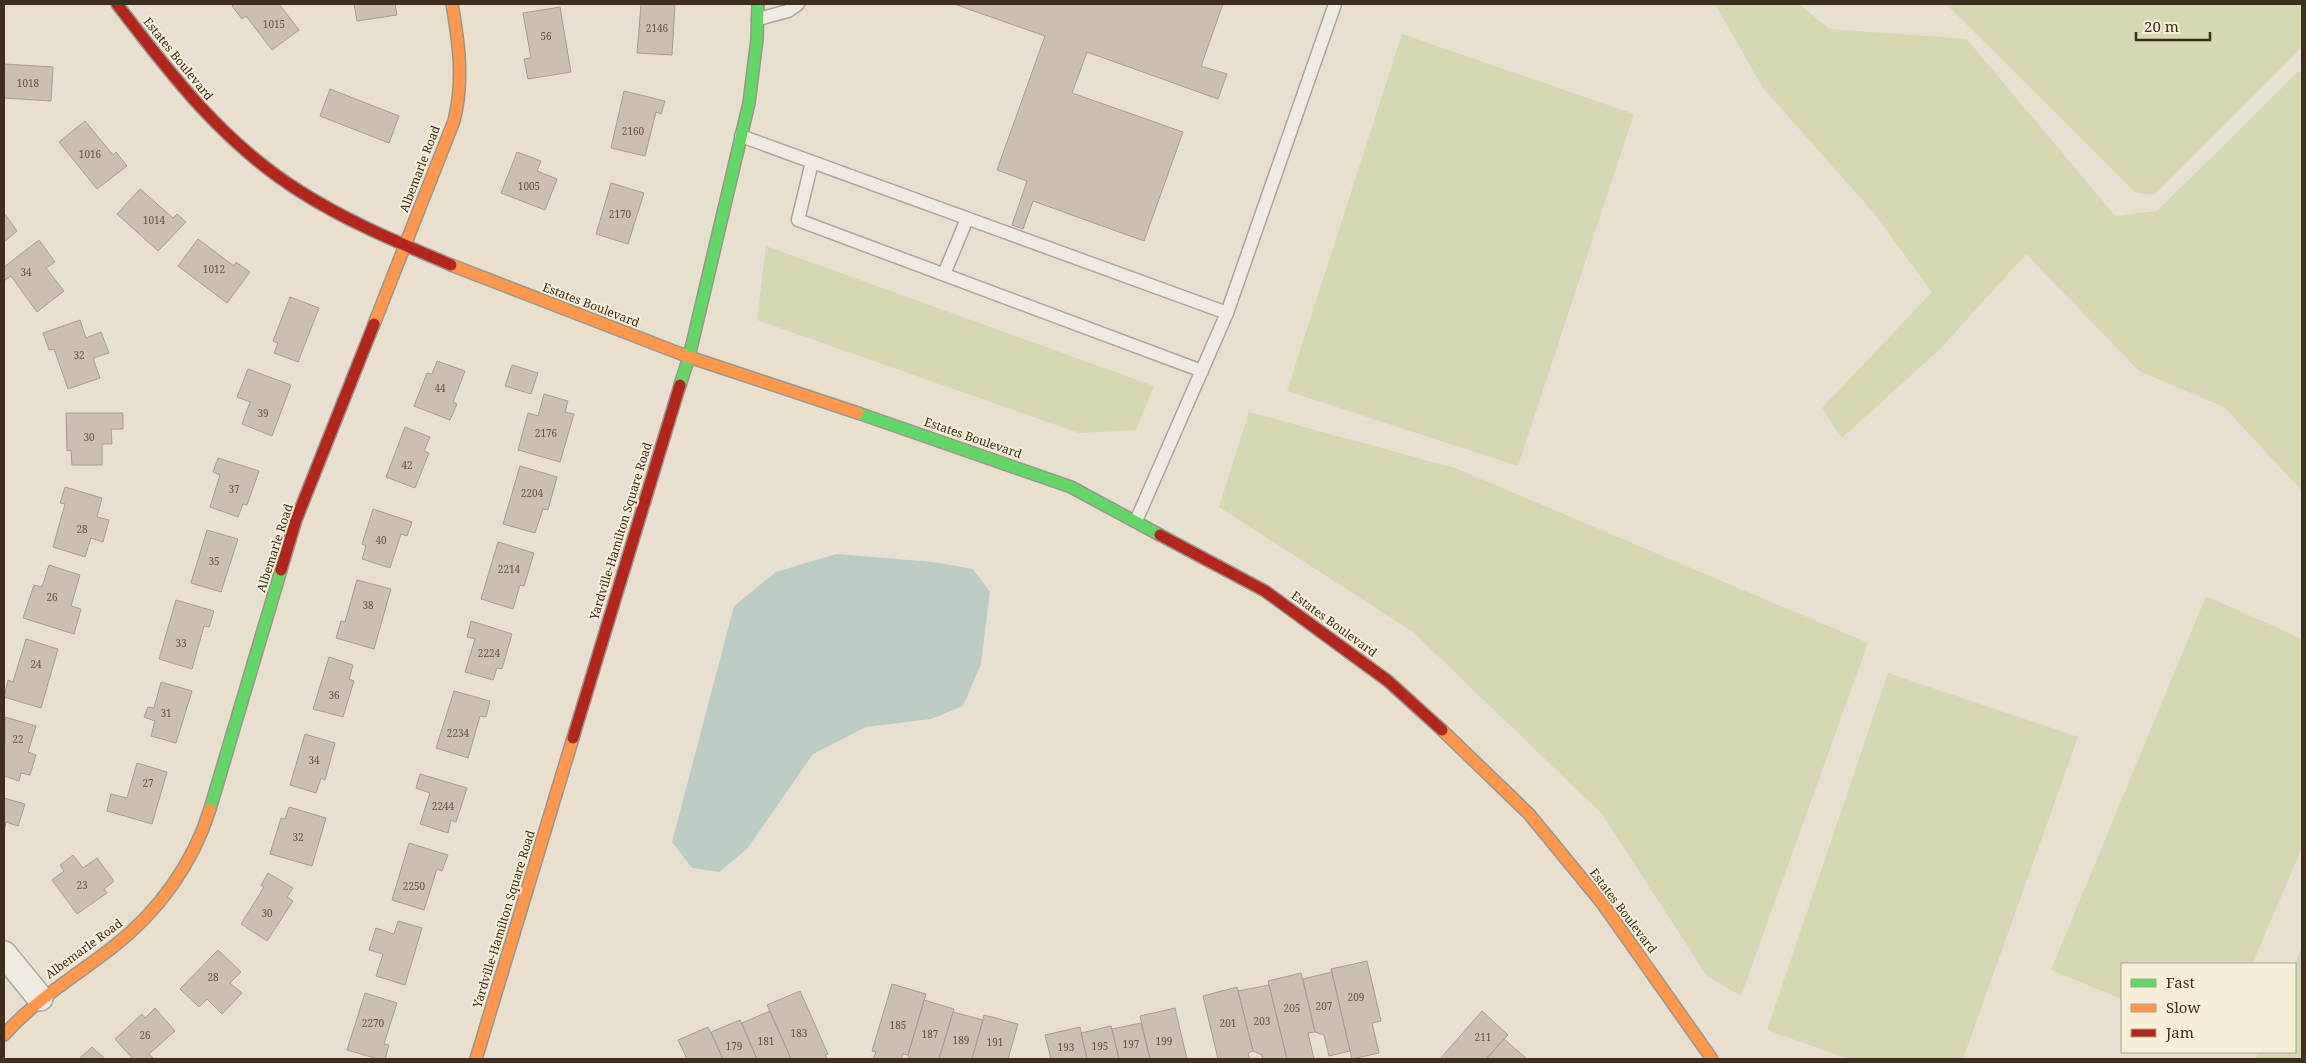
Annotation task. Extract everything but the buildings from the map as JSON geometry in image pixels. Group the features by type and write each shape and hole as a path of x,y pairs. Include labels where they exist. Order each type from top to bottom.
{"street":[{"name":"Estates Boulevard","path":"117,4 175,80 208,116 252,156 318,202 352,222 405,246 689,357 776,384 1070,486 1265,591 1388,680 1467,752 1529,814 1602,903 1712,1059"},
{"name":"Albemarle Road","path":"4,1035 12,1024 40,998 129,935 159,904 184,869 203,830 296,520 405,246 461,98 462,70 452,4"},
{"name":"Yardville-Hamilton Square Road","path":"476,1059 689,357 749,103 758,4"},
{"path":"4,954 40,998"}],"lane":[{"path":"758,19 788,11 798,4"},
{"path":"1136,521 1227,313 1335,4"},
{"path":"741,136 1227,313"},
{"path":"812,162 798,220 1202,371"},
{"path":"944,274 967,218"}],"green space":[{"path":"1715,4 1799,4 1829,29 1967,39 2115,216 2157,211 2299,71 2302,73 2302,491 2224,407 2139,371 2026,254 1940,349 1842,438 1822,408 1932,292 1873,212 1763,88"},
{"path":"1946,4 2302,4 2302,47 2154,195 2136,193"},
{"path":"1402,34 1634,114 1518,466 1287,391"},
{"path":"766,246 1154,386 1136,430 1079,433 757,320"},
{"path":"1249,412 1455,468 1868,643 1741,996 1707,976 1602,814 1413,632 1219,507"},
{"path":"2206,596 2302,639 2302,848 2252,963 2121,963 2121,999 2051,970"},
{"path":"1888,673 2078,737 1963,1059 1849,1059 1767,1030"},
{"path":"2302,946 2302,1059 2255,1059 2258,1053 2296,1053 2295,963"}],"shaded area":[{"path":"836,554 933,562 973,569 990,592 981,664 963,706 931,719 866,727 813,754 747,849 719,872 692,868 672,842 734,606 776,572"}],"traffic: fast":[{"path":"680,385 689,357 749,103 757,39 758,4"},
{"path":"858,413 1071,487 1160,535"},
{"path":"210,809 281,570"}],"traffic: slow":[{"path":"374,324 454,121 460,77 457,34 452,4"},
{"path":"451,265 689,357 858,413"},
{"path":"1442,730 1529,814 1602,903 1712,1059"},
{"path":"476,1059 573,738"},
{"path":"4,1035 29,1010 113,947 145,918 172,886 184,868 203,829 210,809"}],"traffic: jam":[{"path":"117,4 200,107 247,152 273,173 337,213 374,232 451,265"},
{"path":"281,570 296,520 374,324"},
{"path":"573,738 680,385"},
{"path":"1160,535 1265,591 1388,681 1442,730"}]}
